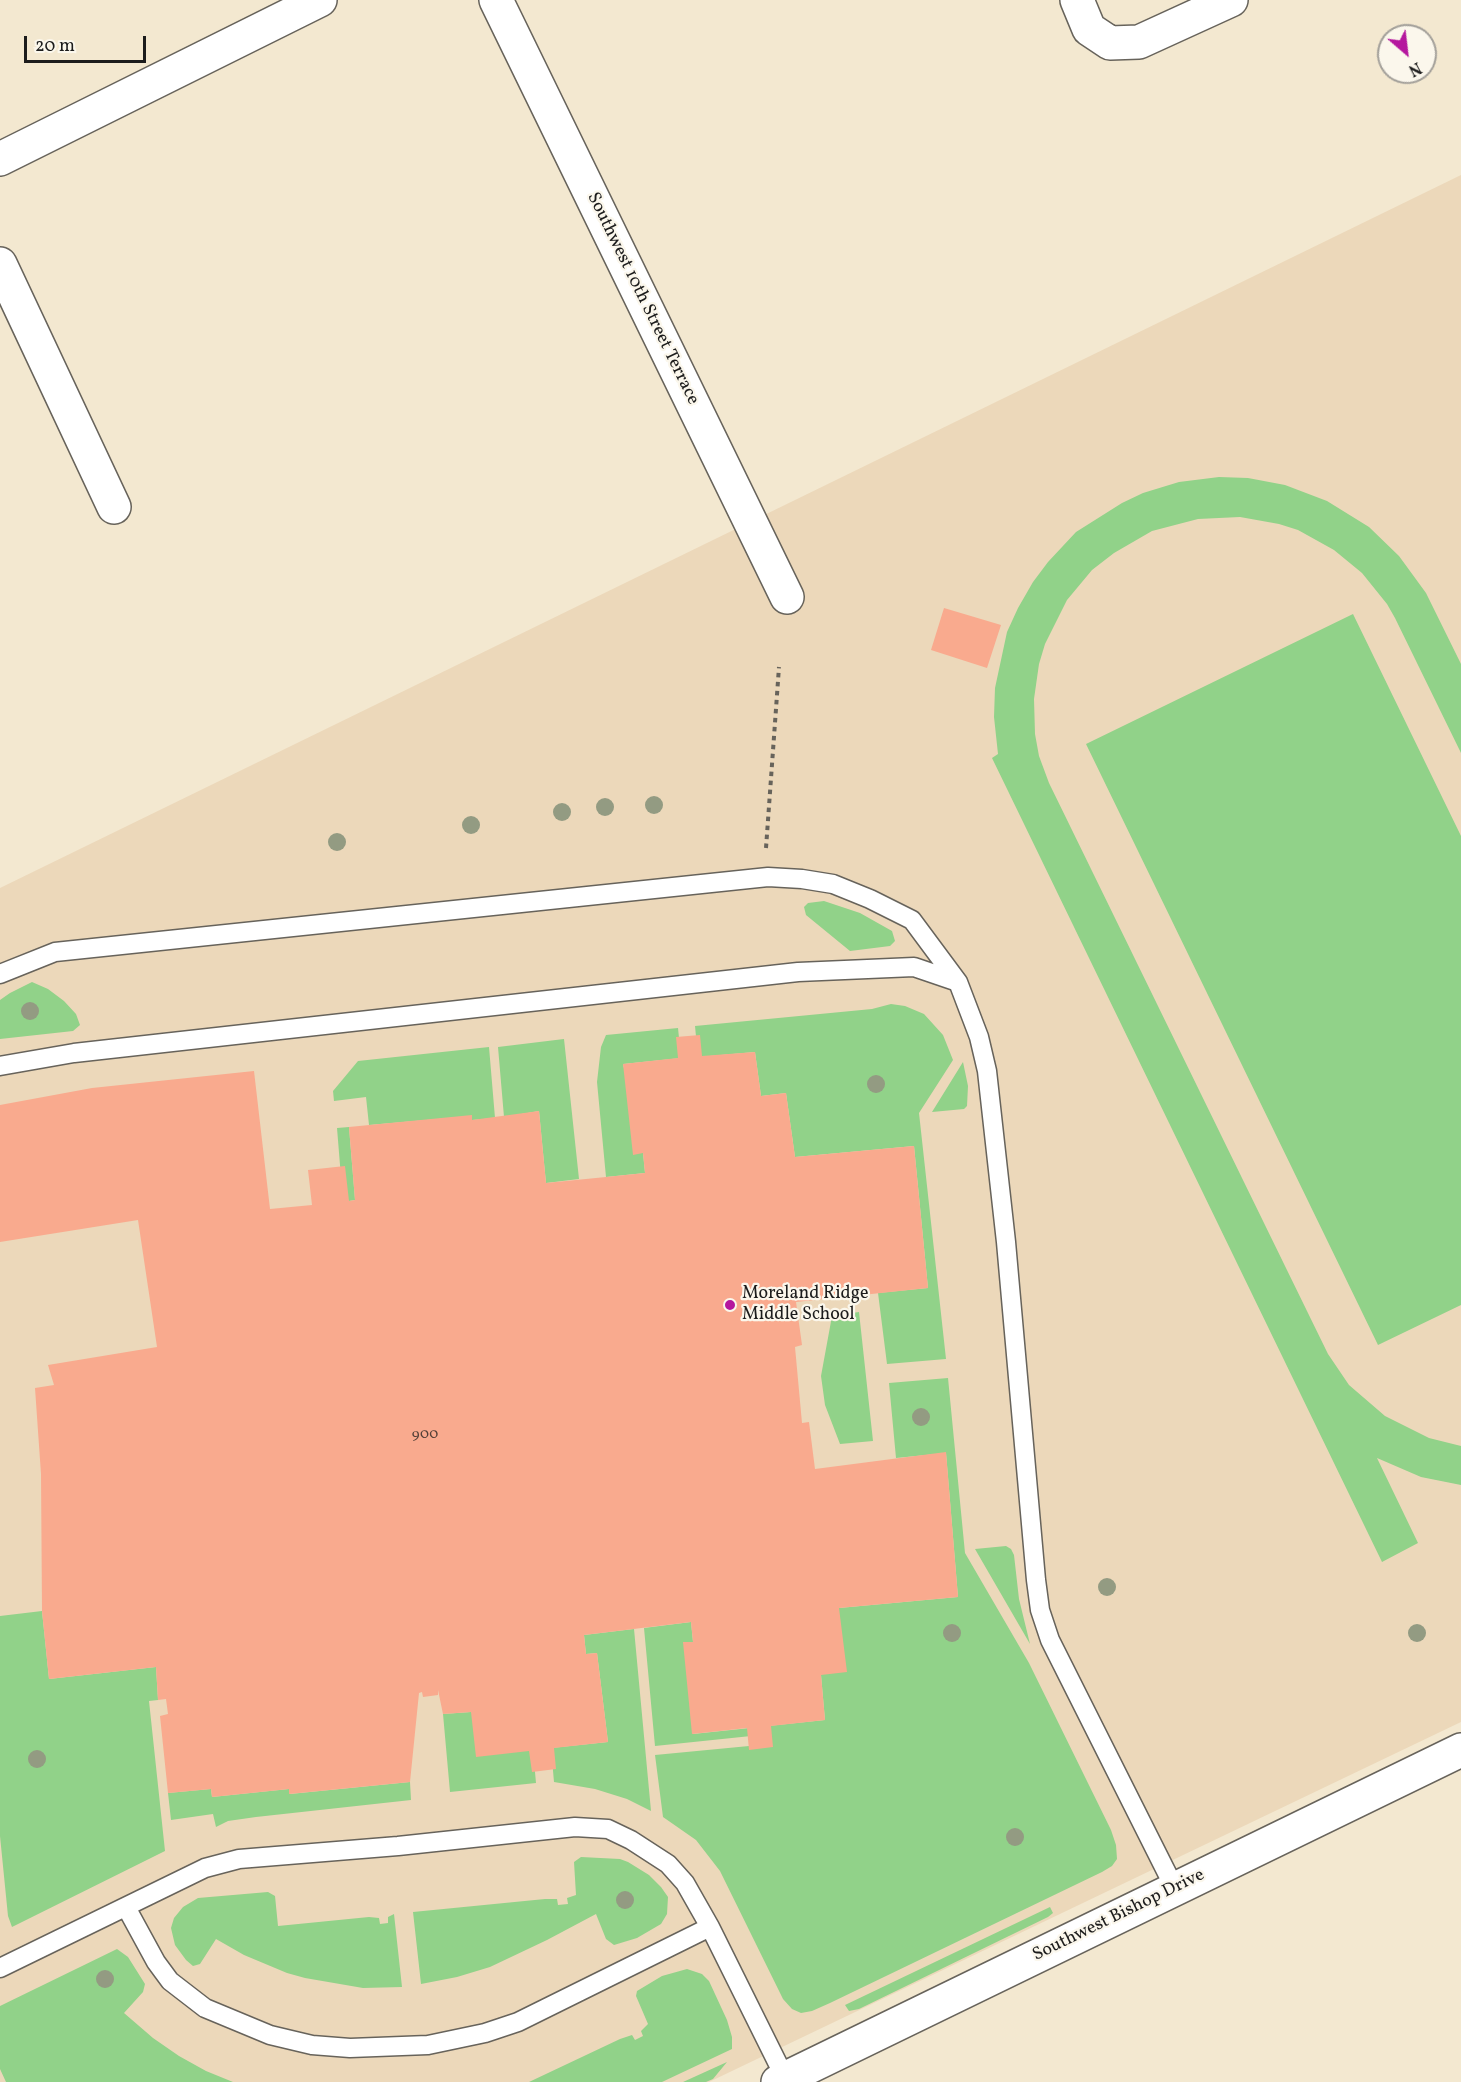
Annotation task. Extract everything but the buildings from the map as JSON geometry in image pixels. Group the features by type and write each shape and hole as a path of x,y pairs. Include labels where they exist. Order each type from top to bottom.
{"street":[{"path":"0,159 320,0"},
{"name":"Southwest 10th Street Terrace","path":"496,0 787,597"},
{"path":"1077,0 1089,29 1110,43 1138,42 1231,0"},
{"path":"0,264 114,507"},
{"name":"Southwest Bishop Drive","path":"782,2080 1461,1750"}],"lane":[{"path":"0,974 55,952 768,877 833,884 912,920 958,982 979,1037 987,1071 1006,1242 1040,1610 1050,1640 1175,1889"},
{"path":"0,1066 74,1053 798,972 914,967 958,982"},
{"path":"0,1968 206,1868 239,1859 398,1846 575,1827 608,1829 631,1840 668,1864 685,1882 710,1927 782,2080"},
{"path":"126,1907 156,1962 170,1981 205,2008 270,2035 312,2045 350,2048 428,2045 460,2040 518,2022 710,1927"}],"path":[{"path":"765,850 779,668"}],"shaded area":[{"name":"Moreland Ridge Middle School","path":"1461,175 1461,1722 709,2082 0,2082 0,888"}],"green space":[{"path":"1219,477 1248,478 1285,485 1327,501 1369,527 1399,556 1426,593 1461,664 1461,753 1395,618 1387,604 1362,573 1334,550 1298,530 1240,517 1198,519 1152,531 1114,553 1092,570 1067,600 1045,644 1039,664 1034,699 1035,734 1039,756 1049,783 1328,1354 1349,1385 1385,1416 1429,1438 1461,1446 1461,1485 1421,1477 1377,1458 1418,1543 1382,1562 992,758 998,754 994,717 995,688 1007,632 1033,582 1048,562 1076,532 1122,503 1143,493 1179,482"},
{"path":"1353,614 1461,836 1461,1305 1378,1345 1086,744"},
{"path":"824,901 860,913 892,931 895,941 890,946 850,951 806,915 804,907 808,903"},
{"path":"32,982 48,989 64,1001 76,1014 80,1025 73,1031 0,1039 0,1000"},
{"path":"891,1004 905,1006 924,1014 943,1035 953,1060 919,1113 946,1359 887,1364 878,1293 928,1288 914,1146 795,1157 786,1093 761,1096 755,1052 698,1057 695,1026 872,1009"},
{"path":"678,1028 681,1058 623,1064 643,1153 645,1173 606,1177 597,1082 601,1047 606,1035"},
{"path":"564,1039 579,1179 546,1183 539,1111 504,1117 498,1047"},
{"path":"489,1047 495,1118 472,1120 472,1116 369,1125 366,1097 334,1101 333,1091 358,1061"},
{"path":"963,1062 968,1086 967,1106 964,1109 932,1112"},
{"path":"349,1127 355,1200 343,1202 337,1128"},
{"path":"859,1312 873,1441 840,1444 825,1405 821,1376 832,1316"},
{"path":"948,1378 965,1553 1029,1663 1111,1830 1116,1845 1117,1859 1112,1866 1102,1872 830,2003 801,2013 792,2009 783,1999 720,1871 696,1840 663,1817 655,1755 770,1744 768,1726 825,1720 821,1675 839,1608 958,1597 946,1453 896,1458 889,1383"},
{"path":"1006,1546 1014,1555 1019,1599 1030,1644 975,1549"},
{"path":"42,1611 49,1679 156,1667 158,1700 149,1701 165,1851 12,1927 8,1916 0,1836 0,1616"},
{"path":"691,1622 693,1642 684,1642 693,1734 750,1728 751,1736 655,1746 644,1628"},
{"path":"634,1629 651,1811 627,1799 595,1789 554,1782 551,1748 608,1742 597,1653 586,1654 584,1635"},
{"path":"471,1712 533,1750 536,1783 450,1792 443,1714"},
{"path":"410,1782 411,1800 256,1817 228,1821 216,1827 213,1814 171,1820 168,1793 211,1789 212,1797 289,1789 290,1794"},
{"path":"581,1857 620,1859 649,1875 668,1897 667,1914 661,1924 637,1938 614,1945 606,1939 596,1914 490,1967 457,1977 421,1984 413,1912 545,1899 557,1899 558,1905 568,1904 567,1898 576,1895 574,1862"},
{"path":"268,1892 275,1896 278,1926 369,1917 379,1918 380,1924 388,1923 388,1917 394,1914 402,1987 363,1988 305,1978 244,1955 216,1939 200,1964 193,1966 175,1945 171,1928 174,1918 183,1907 198,1898"},
{"path":"1050,1907 1053,1913 1048,1917 859,2009 849,2011 845,2005"},
{"path":"117,1949 128,1957 145,1984 143,1992 124,2013 153,2038 179,2056 206,2071 233,2082 6,2082 0,2069 0,2006"},
{"path":"687,1969 702,1974 709,1981 727,2020 732,2037 732,2049 662,2082 529,2082 620,2039 632,2035 635,2040 643,2036 641,2031 648,2024 636,1996 637,1991 662,1976"},
{"path":"727,2062 713,2079 706,2082 683,2082"}],"place":[{"name":"Moreland Ridge Middle School","path":"730,1305"}]}
